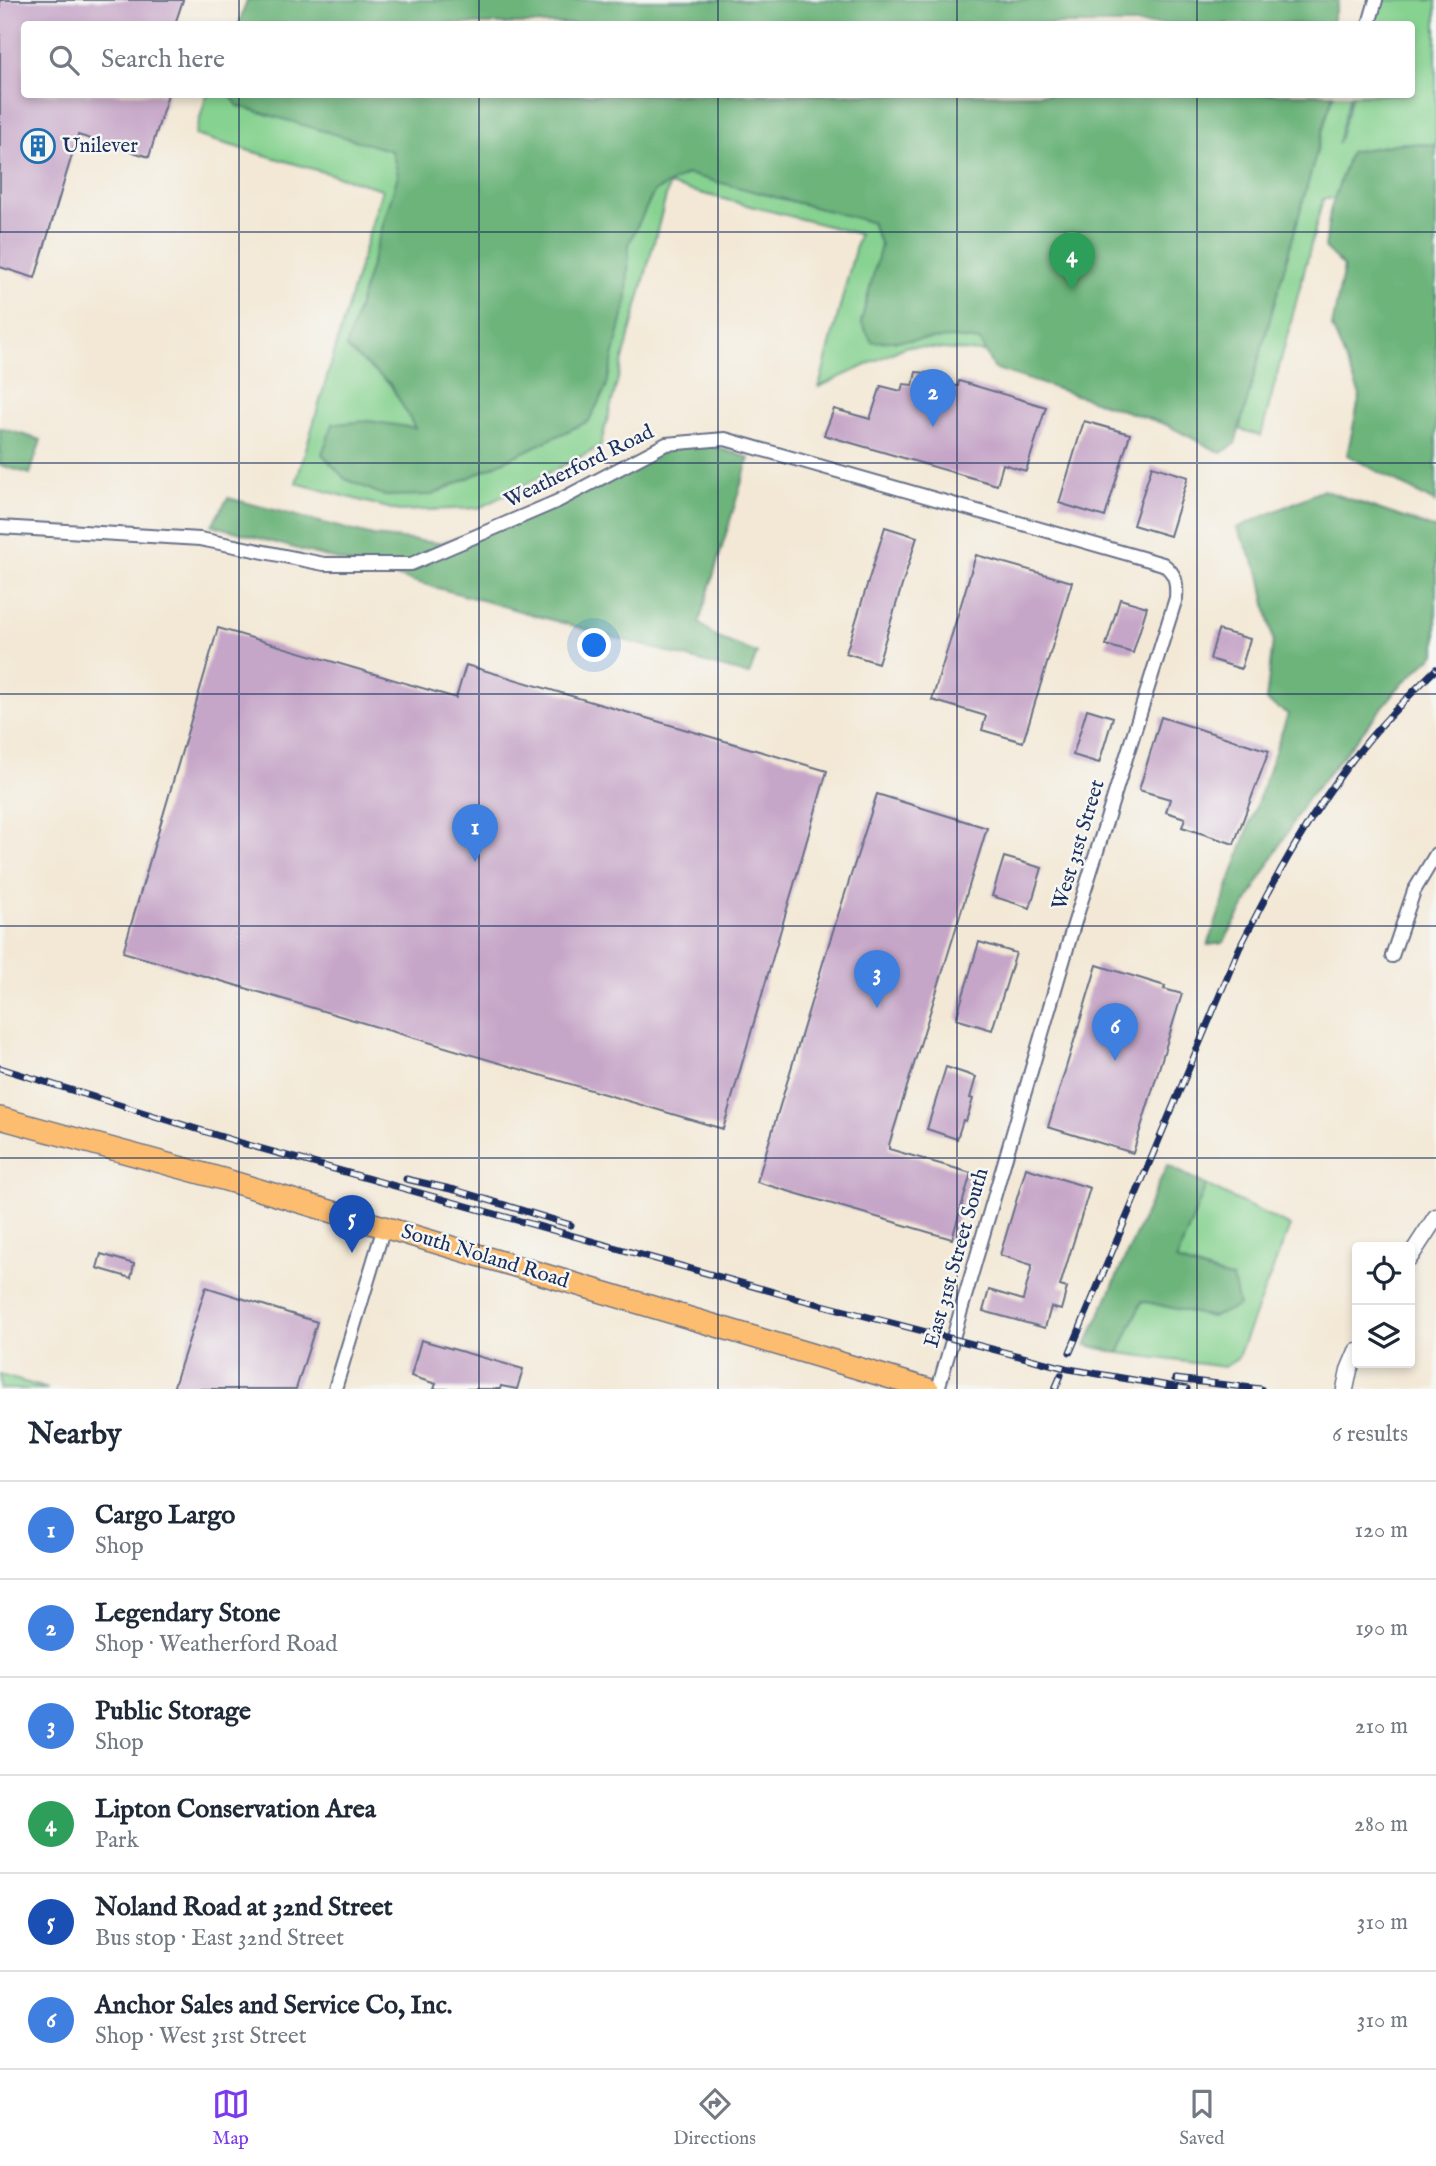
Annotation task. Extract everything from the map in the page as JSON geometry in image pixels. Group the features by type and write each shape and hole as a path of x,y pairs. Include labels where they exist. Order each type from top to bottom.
{"main road":[{"name":"South Noland Road","path":"0,1118 383,1227 928,1389"}],"street":[{"path":"1370,21 1376,0"},
{"name":"Weatherford Road","path":"0,527 200,539 324,564 411,564 558,501 666,444 725,439 1167,567"},
{"name":"West 31st Street","path":"1012,1138 1072,931 1177,598 1177,581 1167,567"},
{"path":"1392,956 1413,891 1436,854"},
{"name":"East 31st Street South","path":"938,1389 1012,1138"},
{"path":"1415,1249 1436,1217"},
{"path":"335,1389 383,1227"},
{"path":"1345,1389 1352,1363"}],"green space":[{"path":"247,0 1339,0 1332,21 240,21"},
{"path":"1378,0 1436,0 1436,197 1323,199 1261,436 1014,355 907,346 819,387 859,234 669,185 600,447 479,508 399,511 296,483 382,189 195,135 206,98 1349,98 1338,143 1351,98 1415,98 1415,21 1372,21"},
{"path":"232,98 1332,98 1235,444 1221,453 1165,424 993,368 980,341 953,338 872,342 861,322 881,245 871,222 687,174 654,192 629,243 627,299 606,388 589,421 432,495 385,496 345,479 322,454 333,424 369,421 415,428 390,384 346,348 398,175 392,151 238,106"},
{"path":"1401,143 1436,145 1436,503 1347,455 1360,395 1332,327 1344,267 1325,248 1330,211 1350,152"},
{"path":"0,428 41,440 30,474 0,465"},
{"path":"676,443 712,446 749,458 699,623 718,638 757,653 749,675 212,525 228,498 373,536 439,543 484,531"},
{"path":"1323,490 1436,529 1436,653 1399,687 1305,802 1223,943 1208,945 1288,714 1266,701 1273,640 1260,574 1237,528"},
{"path":"1167,1165 1206,1185 1176,1261 1233,1279 1239,1306 1212,1317 1142,1301 1119,1353 1086,1345"},
{"path":"1206,1185 1290,1226 1237,1359 1224,1367 1119,1353 1142,1301 1212,1317 1233,1279 1176,1261"},
{"path":"0,1375 48,1389 0,1389"}],"building":[{"name":"Unilever","path":"0,0 183,0 176,21 21,21 21,98 167,98 149,157 78,135 35,278 0,267"},
{"path":"916,372 938,374 938,386 958,386 959,381 1046,407 1026,471 1003,464 997,485 824,435 834,409 870,419 881,386 901,391 903,384 913,385"},
{"path":"1084,421 1130,434 1105,517 1059,503"},
{"path":"1152,466 1188,477 1170,536 1133,525"},
{"path":"885,527 917,537 878,663 846,653"},
{"path":"976,555 1072,582 1023,742 982,730 986,716 932,700"},
{"path":"1120,599 1147,607 1133,653 1106,645"},
{"path":"218,628 456,698 466,665 827,771 723,1129 123,952"},
{"path":"1218,630 1250,639 1241,669 1210,659"},
{"path":"1087,709 1113,717 1099,763 1073,755"},
{"path":"1161,717 1269,751 1234,844 1182,827 1185,818 1166,812 1170,799 1139,790"},
{"path":"877,794 987,828 889,1145 889,1149 971,1173 952,1239 757,1182"},
{"path":"1004,857 1042,868 1030,908 992,896"},
{"path":"979,942 1016,953 992,1030 956,1019"},
{"path":"1097,965 1182,994 1133,1153 1048,1127"},
{"path":"946,1067 976,1077 970,1098 973,1099 957,1139 927,1129"},
{"path":"1026,1168 1090,1188 1060,1286 1067,1288 1061,1310 1051,1307 1045,1328 983,1311 989,1290 1023,1300 1032,1265 1000,1255"},
{"path":"101,1254 134,1264 131,1278 97,1268"},
{"path":"206,1287 317,1322 296,1389 173,1389"},
{"path":"421,1340 523,1369 517,1389 501,1386 500,1389 434,1389 436,1384 411,1376"}],"railway":[{"path":"1070,1352 1239,949 1267,896 1329,791 1382,724 1436,669"},
{"path":"0,1068 245,1144 788,1296 1069,1369 1187,1389"},
{"path":"406,1179 455,1190 571,1225"},
{"path":"1055,1389 1061,1375"},
{"path":"1175,1379 1261,1389"}],"place":[{"name":"Unilever","path":"38,146"},
{"name":"Lipton Conservation Area","path":"1072,290"},
{"name":"Legendary Stone","path":"933,427"},
{"name":"Cargo Largo","path":"475,862"},
{"name":"Public Storage","path":"877,1008"},
{"name":"Anchor Sales and Service Co, Inc.","path":"1115,1061"},
{"name":"Noland Road at 32nd Street","path":"352,1253"}]}
